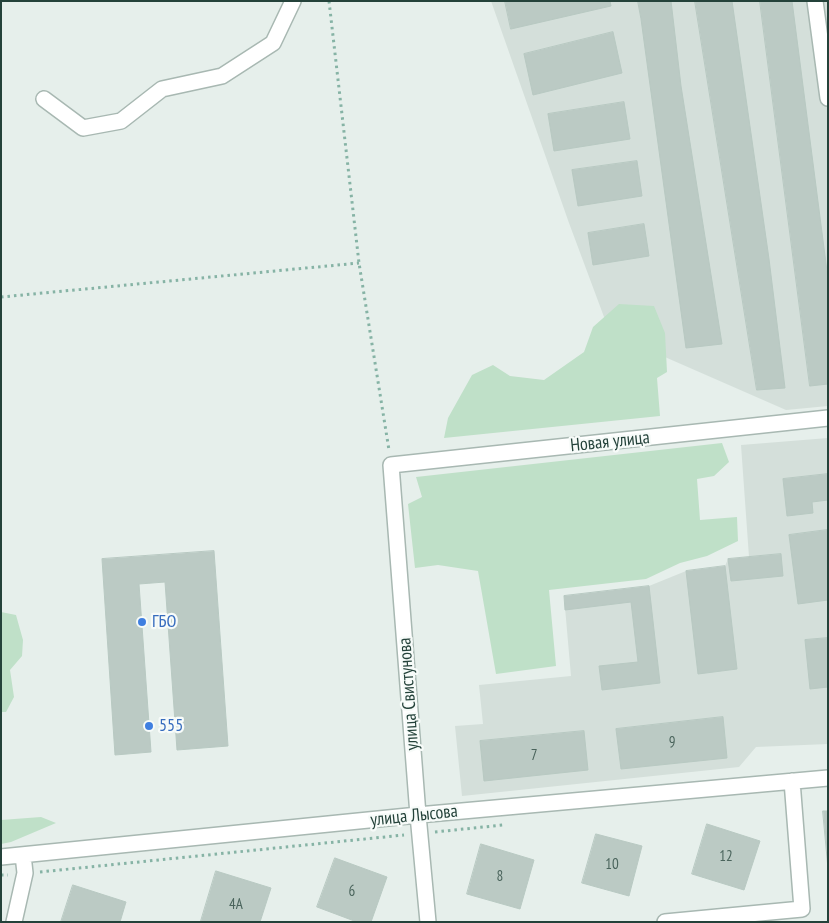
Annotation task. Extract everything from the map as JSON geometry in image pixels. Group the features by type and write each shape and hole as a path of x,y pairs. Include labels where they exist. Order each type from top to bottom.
{"street":[{"path":"44,99 83,128 121,121 162,89 222,76 272,43 293,1"},
{"path":"815,1 828,98"},
{"name":"Новая улица","path":"391,465 828,418"},
{"name":"улица Свистунова","path":"391,465 419,833 428,922"},
{"name":"улица Лысова","path":"1,857 418,815 828,778"},
{"path":"665,922 802,916 792,781"},
{"path":"14,922 25,873 24,855"}],"path":[{"path":"329,1 360,263 391,465"},
{"path":"1,298 360,263"},
{"path":"1,875 508,825"}],"shaded area":[{"path":"491,1 828,1 828,406 786,410 610,333"},
{"path":"828,438 828,744 756,747 739,767 462,796 455,726 483,724 479,685 571,676 564,596 649,586 686,571 725,566 728,559 749,557 741,445"}],"green space":[{"path":"619,304 654,306 665,333 667,372 657,378 660,416 444,438 448,418 472,375 493,365 510,376 544,380 584,352 593,327"},
{"path":"722,443 729,462 714,476 697,479 700,520 737,517 738,541 707,556 680,563 646,579 549,590 556,666 496,674 478,571 438,565 415,568 408,504 422,497 416,477"},
{"path":"1,612 16,615 23,640 22,656 10,670 14,697 6,712 1,712"},
{"path":"41,817 56,823 11,842 1,844 1,820"}],"building":[{"path":"505,1 610,1 611,6 511,29"},
{"path":"638,1 671,1 681,86 722,344 686,348"},
{"path":"695,1 732,1 769,259 785,388 757,390"},
{"path":"760,1 792,1 828,279 828,384 810,386"},
{"path":"613,32 622,73 533,95 524,54"},
{"path":"624,102 630,139 554,151 548,114"},
{"path":"637,161 642,196 578,206 572,170"},
{"path":"644,224 649,256 593,265 588,233"},
{"path":"828,474 828,500 812,502 813,513 787,516 783,479"},
{"path":"827,530 828,600 798,604 789,535"},
{"path":"214,551 228,746 177,750 165,582 139,584 151,752 115,755 102,559"},
{"path":"781,554 783,576 731,581 728,559"},
{"path":"725,566 737,669 698,674 686,571"},
{"path":"649,586 660,683 602,690 599,666 638,662 631,602 565,610 564,596"},
{"path":"828,638 828,687 810,689 805,640"},
{"path":"723,717 727,758 621,769 616,729"},
{"path":"584,731 588,770 484,781 480,741"},
{"path":"823,811 828,811 828,868"},
{"path":"707,824 760,841 744,890 692,874"},
{"path":"596,834 642,846 629,896 582,883"},
{"path":"481,844 534,860 520,909 467,894"},
{"path":"335,858 387,877 371,922 357,922 317,907"},
{"path":"216,871 271,888 260,922 201,921"},
{"path":"73,885 126,902 120,922 61,922"}],"place":[{"name":"ГБО","path":"142,622"},
{"name":"555","path":"149,726"}]}
